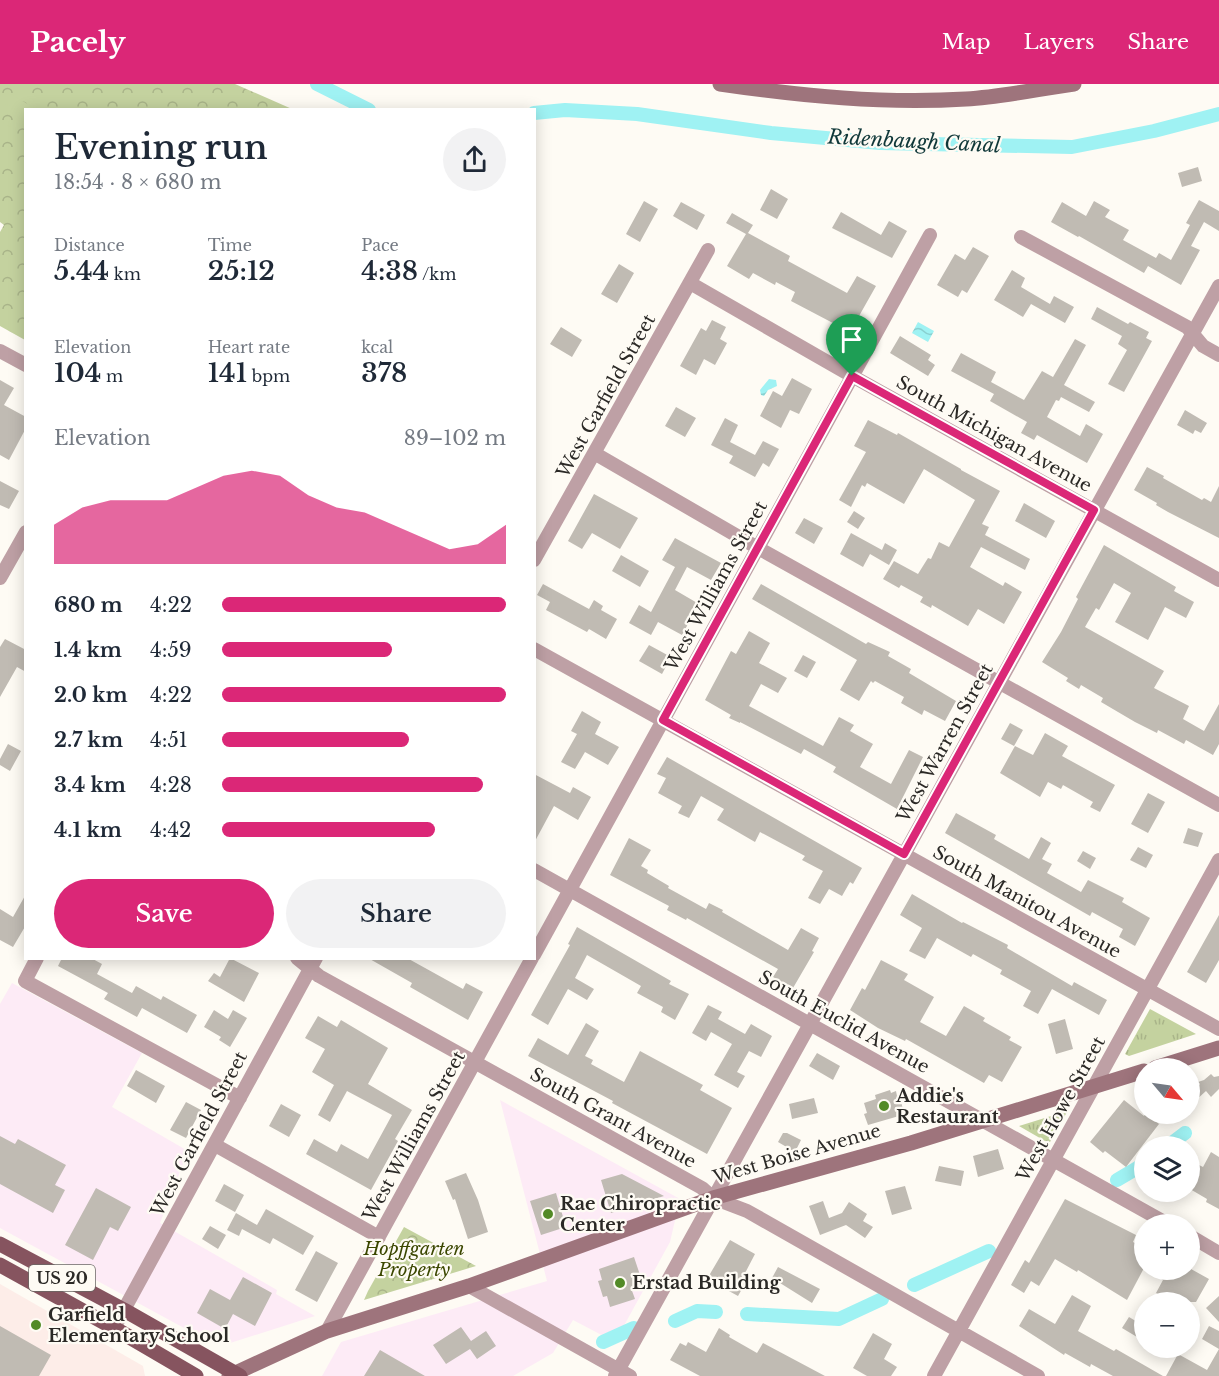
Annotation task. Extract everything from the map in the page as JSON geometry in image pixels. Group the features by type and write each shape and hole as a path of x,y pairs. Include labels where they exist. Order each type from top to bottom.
{"main road":[{"name":"US 20","path":"0,1244 124,1310 235,1375"},
{"name":"US 20","path":"0,1265 196,1376"}],"street":[{"path":"720,84 811,90 877,100 967,99 1074,84"},
{"name":"West Williams Street","path":"536,952 930,235"},
{"path":"1021,237 1186,327 1203,346 1219,355"},
{"name":"West Garfield Street","path":"536,556 708,249"},
{"name":"South Michigan Avenue","path":"690,283 1219,580"},
{"name":"West Warren Street","path":"621,1374 714,1198 1219,286"},
{"path":"0,351 24,364"},
{"path":"594,453 758,548 1219,805"},
{"path":"0,578 24,536"},
{"name":"South Manitou Avenue","path":"536,650 1219,1029"},
{"name":"West Howe Street","path":"934,1376 1219,860"},
{"name":"South Euclid Avenue","path":"536,871 1150,1214"},
{"path":"36,960 25,981 240,1098"},
{"name":"West Williams Street","path":"327,1331 531,960"},
{"name":"West Garfield Street","path":"114,1328 313,964"},
{"name":"South Grant Avenue","path":"313,964 319,976 702,1188 714,1198 747,1211 1038,1376"},
{"path":"1187,1058 1219,1048"},
{"name":"West Boise Avenue","path":"235,1375 327,1331 469,1286 714,1198 912,1143 983,1119 1134,1074"},
{"path":"215,1145 379,1237"},
{"path":"1200,1242 1219,1253"},
{"path":"469,1286 621,1374"}],"shaded area":[{"path":"12,983 142,1053 112,1107 188,1151 160,1223 277,1290 276,1294 315,1316 227,1344 217,1339 208,1341 0,1228 0,1004"},
{"path":"500,1100 680,1199 670,1242 615,1342 573,1320 553,1353 513,1376 322,1376 341,1342 547,1281"},
{"name":"Garfield Elementary School","path":"0,1284 143,1366 145,1376 0,1376"}],"green space":[{"path":"0,84 235,84 290,108 24,108 24,339 0,326 0,232 4,225 0,222"},
{"path":"9,93 31,106 24,108 24,114 4,103"},
{"path":"0,121 17,131 11,141 0,134"},
{"path":"1150,1009 1196,1034 1129,1056 1125,1054"},
{"path":"1067,1112 1050,1142 1019,1126"},
{"name":"Hopffgarten Property","path":"404,1227 476,1266 364,1300 368,1291"}],"water":[{"path":"918,322 934,331 928,342 912,333"},
{"path":"769,379 776,380 777,386 768,390 764,396 761,395 760,390"}],"building":[{"path":"1198,167 1202,181 1182,187 1178,173"},
{"path":"771,189 788,199 777,219 760,210"},
{"path":"1199,200 1219,211 1219,231 1204,222 1191,246 1200,250 1181,285 1148,266 1144,273 1051,222 1062,202 1086,216 1094,201 1110,210 1105,217 1129,230 1123,240 1156,258 1159,253 1171,260 1190,225 1186,223"},
{"path":"644,201 658,209 640,242 626,234"},
{"path":"681,202 705,215 697,230 673,216"},
{"path":"841,212 881,235 889,221 907,231 892,258 832,228"},
{"path":"732,213 753,225 748,233 790,256 788,261 847,293 857,276 876,286 850,332 791,301 795,292 776,282 775,285 753,273 749,279 727,266 746,234 726,223"},
{"path":"973,247 989,256 967,293 962,290 958,297 937,285 955,254 965,260"},
{"path":"619,264 634,273 617,303 601,294"},
{"path":"1012,270 1025,278 1021,287 1050,304 1054,296 1074,307 1065,323 1031,304 1023,317 994,300"},
{"path":"1097,307 1128,324 1130,322 1149,332 1146,338 1152,341 1124,392 1108,384 1127,350 1118,344 1122,336 1091,319"},
{"path":"712,320 726,327 720,339 727,343 715,365 704,359 696,375 680,366 701,328 706,331"},
{"path":"561,327 582,340 572,357 550,344"},
{"path":"900,336 931,355 928,360 935,365 928,376 890,353"},
{"path":"1075,339 1086,345 1064,385 1095,402 1089,412 1061,397 1059,401 1056,400 1047,417 1080,436 1086,424 1103,434 1087,463 1037,435 1034,440 1021,433 1027,422 990,401 994,394 951,371 961,353 996,372 991,382 1024,400 1042,371 1053,377"},
{"path":"792,378 812,389 799,414 790,410 781,428 760,416 773,391 782,396"},
{"path":"0,380 14,388 4,405 24,416 24,432 9,460 0,455"},
{"path":"676,407 696,418 685,437 665,426"},
{"path":"1185,410 1207,423 1201,433 1195,430 1193,434 1177,425"},
{"path":"725,418 738,425 730,442 755,455 763,441 779,449 769,467 763,463 755,477 729,463 733,456 711,445"},
{"path":"868,420 897,435 898,433 1000,491 982,524 989,527 985,535 1030,559 1025,570 981,547 970,567 1003,586 1005,582 1022,592 1004,624 978,609 968,626 932,605 931,608 920,602 923,597 901,585 899,588 883,579 894,561 918,574 928,558 931,559 939,542 949,547 975,500 924,469 904,504 867,483 865,487 862,485 851,507 839,500 866,452 854,446"},
{"path":"1147,467 1202,500 1204,498 1211,502 1219,486 1219,538 1168,512 1134,490"},
{"path":"0,481 19,491 9,509 0,505"},
{"path":"594,494 638,518 620,549 592,533 582,549 568,541"},
{"path":"1024,503 1055,521 1046,538 1015,521"},
{"path":"854,511 865,518 858,529 847,522"},
{"path":"804,518 823,528 814,544 795,533"},
{"path":"851,533 882,550 885,543 897,550 889,565 870,554 863,567 840,554"},
{"path":"675,538 721,563 711,580 687,567 675,590 699,604 682,635 658,622 651,635 629,623 639,605 651,612 675,567 662,560"},
{"path":"1104,545 1176,587 1174,591 1194,602 1186,618 1165,607 1148,640 1115,622 1131,593 1114,583 1099,610 1096,608 1085,627 1164,671 1154,688 1189,706 1183,719 1204,731 1219,704 1219,744 1213,755 1186,740 1184,744 1158,730 1157,733 1135,722 1101,702 1103,698 1081,685 1079,689 1066,681 1068,678 1042,662 1061,632 1078,599 1076,597"},
{"path":"621,555 649,571 640,587 612,571"},
{"path":"543,584 589,609 594,600 603,606 601,610 617,619 606,639 589,629 587,632 546,610 550,602 537,595"},
{"path":"761,584 866,644 868,642 890,652 888,656 911,669 909,673 956,701 945,721 924,710 922,715 901,703 904,697 875,681 873,683 871,681 859,701 840,690 857,660 752,599"},
{"path":"749,631 770,643 759,663 787,678 778,693 761,684 749,706 823,746 839,717 854,725 850,731 873,744 860,767 891,784 909,750 923,757 897,809 833,772 836,767 804,749 801,754 729,718 731,715 705,700 731,651 736,654"},
{"path":"5,639 24,649 24,671 17,667 0,697 0,647"},
{"path":"649,645 671,657 662,674 639,661"},
{"path":"803,655 816,662 807,678 794,671"},
{"path":"582,711 601,722 595,734 619,747 608,765 585,752 575,769 561,762 577,734 571,731"},
{"path":"1010,723 1023,730 1014,746 1001,739"},
{"path":"1045,733 1068,746 1062,756 1115,785 1100,812 1090,807 1093,802 1063,785 1061,789 1048,782 1040,797 1000,773 1015,746 1033,755"},
{"path":"8,744 21,751 10,771 0,765 0,759"},
{"path":"667,757 862,868 853,884 850,882 842,896 829,889 820,904 808,898 823,871 802,860 805,856 760,832 755,842 717,820 724,809 701,796 689,818 678,813 682,806 658,793 666,778 657,774"},
{"path":"536,775 570,793 573,787 591,797 578,820 554,806 536,839"},
{"path":"1148,793 1165,802 1148,833 1131,824"},
{"path":"956,813 996,835 994,839 1029,859 1041,837 1051,843 1042,859 1052,864 1047,873 1081,892 1088,880 1124,898 1122,902 1150,918 1135,946 1119,937 1123,929 1092,912 1090,916 945,833"},
{"path":"1188,828 1203,833 1198,847 1183,843"},
{"path":"629,838 651,850 641,866 648,870 647,873 669,886 668,888 706,909 709,903 788,950 801,928 819,938 812,951 814,952 793,988 773,977 778,969 687,918 686,920 667,910 669,906 610,875"},
{"path":"1138,847 1153,855 1146,868 1130,860"},
{"path":"1083,851 1096,858 1090,869 1077,861"},
{"path":"912,894 962,923 1008,945 1007,948 1072,986 1074,982 1107,1000 1099,1015 1052,989 1038,1014 1023,1006 1031,991 1000,974 1002,970 973,954 971,957 937,938 925,959 909,951 922,928 900,915"},
{"path":"24,898 24,928 13,947 0,940 0,909 13,917"},
{"path":"1219,915 1219,960 1206,983 1187,972"},
{"path":"577,927 671,981 669,984 689,994 675,1020 661,1012 663,1007 637,993 641,986 587,955 575,978 594,989 587,1000 568,989 548,1025 531,1015 570,945 568,944"},
{"path":"61,960 95,960 102,964 97,974 132,993 136,986 161,1000 163,996 197,1015 187,1033 142,1008 137,1017 104,999 108,993 58,966"},
{"path":"229,960 234,960 259,973 244,1002 208,981 214,973 220,977"},
{"path":"372,960 411,960 463,989 466,983 483,992 468,1020 410,987 412,983"},
{"path":"881,960 908,974 904,980 934,997 920,1022 946,1036 964,1006 985,1018 983,1021 1011,1037 1009,1040 1022,1047 1002,1082 989,1075 984,1083 906,1039 905,1041 878,1028 850,1010 862,988 865,990"},
{"path":"708,1005 722,1012 718,1019 745,1034 751,1024 772,1036 761,1057 749,1051 737,1072 745,1076 738,1088 714,1075 732,1044 711,1032 706,1041 692,1033"},
{"path":"214,1010 228,1019 233,1010 247,1018 230,1047 219,1040 221,1037 204,1027"},
{"path":"318,1016 337,1027 341,1020 388,1048 368,1084 412,1110 395,1139 398,1141 371,1190 306,1154 314,1139 337,1152 341,1144 368,1159 392,1115 347,1091 330,1122 318,1115 334,1085 312,1072 325,1049 305,1038"},
{"path":"1065,1019 1073,1049 1056,1054 1048,1024"},
{"path":"586,1023 599,1031 585,1056 593,1060 591,1064 624,1082 640,1051 703,1085 700,1090 732,1108 707,1154 528,1056 538,1038 568,1055"},
{"path":"817,1053 840,1066 833,1080 809,1066"},
{"path":"136,1070 165,1086 156,1103 127,1086"},
{"path":"1211,1074 1214,1077 1219,1076 1219,1089 1211,1097 1206,1091 1200,1096 1200,1081"},
{"name":"Addie's Restaurant","path":"890,1090 891,1093 896,1091 897,1096 899,1095 903,1109 898,1111 899,1116 868,1125 864,1114 867,1113 864,1103 876,1099 875,1095"},
{"path":"814,1098 818,1113 792,1119 789,1104"},
{"path":"1124,1100 1134,1108 1134,1124 1159,1124 1150,1136 1134,1136 1134,1157 1126,1167 1090,1142"},
{"path":"186,1102 201,1110 186,1138 170,1130"},
{"path":"281,1104 301,1115 289,1137 269,1126"},
{"path":"783,1133 801,1140 795,1152 778,1142"},
{"path":"0,1136 15,1144 18,1139 66,1165 55,1185 65,1190 53,1213 0,1184"},
{"path":"998,1149 1004,1169 978,1177 973,1156"},
{"path":"1211,1152 1219,1157 1219,1209 1206,1202 1207,1199 1200,1195 1200,1166 1203,1167"},
{"path":"939,1166 964,1171 961,1186 935,1181"},
{"path":"466,1173 478,1200 488,1232 468,1239 455,1199 453,1200 445,1181"},
{"path":"622,1174 664,1196 611,1213 601,1180"},
{"path":"224,1184 244,1195 235,1212 215,1201"},
{"path":"905,1186 912,1209 892,1215 885,1191"},
{"path":"96,1188 131,1207 118,1231 110,1227 93,1260 65,1245"},
{"name":"Rae Chiropractic Center","path":"556,1193 566,1227 541,1235 530,1201"},
{"path":"1065,1199 1134,1234 1134,1280 1138,1280 1127,1300 1078,1270 1077,1272 1055,1259 1039,1286 1031,1281 1024,1293 1011,1285 1025,1260 1029,1263"},
{"path":"823,1201 829,1218 842,1213 849,1202 867,1214 863,1221 873,1227 865,1238 846,1225 820,1235 809,1206"},
{"path":"266,1209 314,1236 303,1255 273,1238 270,1244 242,1229 239,1236 227,1230 236,1213 257,1225"},
{"path":"210,1226 226,1235 218,1249 202,1239"},
{"path":"730,1240 755,1254 743,1277 747,1280 738,1296 707,1279"},
{"path":"316,1251 338,1263 317,1302 295,1290"},
{"name":"Erstad Building","path":"634,1257 643,1284 631,1288 635,1299 610,1307 607,1296 603,1297 598,1281 602,1280 599,1269"},
{"path":"778,1267 820,1289 812,1303 772,1278"},
{"path":"1200,1274 1209,1279 1200,1295 1200,1292 1157,1292 1163,1280 1200,1280"},
{"path":"243,1277 272,1293 255,1326 233,1314 225,1329 197,1313 210,1289 230,1300"},
{"path":"1072,1295 1091,1306 1078,1331 1114,1351 1116,1349 1163,1376 1113,1376 1091,1364 1090,1367 1065,1353 1064,1355 1019,1326 1029,1309 1055,1324"},
{"path":"1219,1296 1219,1322 1206,1308"},
{"path":"1129,1317 1134,1320 1134,1335 1122,1328"},
{"path":"0,1326 51,1355 39,1376 0,1376"},
{"path":"1209,1326 1219,1331 1219,1349 1202,1339"},
{"path":"461,1327 471,1341 486,1331 496,1346 477,1359 470,1349 446,1364 433,1345"},
{"path":"719,1328 730,1335 729,1337 757,1353 763,1343 825,1376 700,1376 670,1360 680,1343 686,1346 688,1342 706,1352"},
{"path":"873,1333 892,1344 884,1359 897,1367 891,1376 867,1376 853,1368"},
{"path":"1219,1349 1219,1376 1166,1376 1176,1358 1185,1358 1207,1370"},
{"path":"380,1350 425,1376 364,1376"}],"waterway":[{"name":"Ridenbaugh Canal","path":"317,84 365,108"},
{"name":"Ridenbaugh Canal","path":"536,113 565,110 637,114 771,133 880,143 1072,147 1154,131 1219,114"},
{"path":"1181,1136 1185,1133"},
{"path":"1117,1180 1134,1170"},
{"path":"914,1285 989,1251"},
{"path":"747,1314 839,1319 882,1299"},
{"path":"675,1321 697,1311 716,1312"},
{"path":"603,1342 634,1328"}],"place":[{"name":"Addie's Restaurant","path":"884,1106"},
{"name":"Rae Chiropractic Center","path":"548,1214"},
{"name":"Erstad Building","path":"620,1283"},
{"name":"Garfield Elementary School","path":"36,1325"}],"route":[{"path":"852,376 1094,510 904,854 663,720 852,376"}]}
